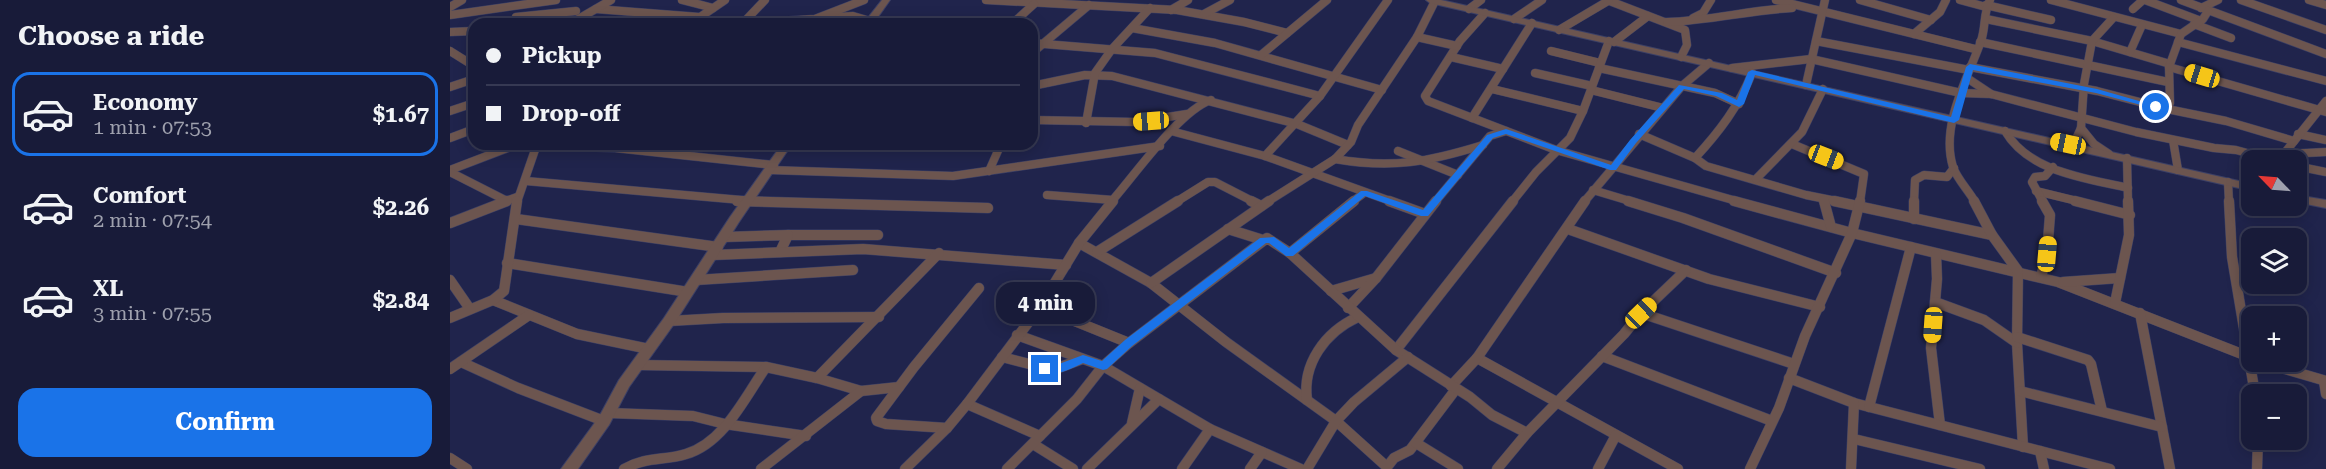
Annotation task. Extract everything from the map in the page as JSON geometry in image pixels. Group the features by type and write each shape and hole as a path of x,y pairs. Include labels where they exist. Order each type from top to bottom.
{"street":[{"path":"450,7 462,0"},
{"path":"450,15 556,0"},
{"path":"575,18 579,0"},
{"path":"581,18 611,0"},
{"path":"682,0 713,8"},
{"path":"596,9 699,17 725,0"},
{"path":"748,18 765,0"},
{"path":"817,18 864,0"},
{"path":"872,18 886,0"},
{"path":"987,0 1089,5 1113,2 1203,14 1253,23 1287,33"},
{"path":"1171,10 1188,0"},
{"path":"1203,14 1230,0"},
{"path":"1261,55 1327,0"},
{"path":"1265,156 1297,124 1320,96 1388,0"},
{"path":"1469,9 1481,0"},
{"path":"1514,19 1542,0"},
{"path":"1559,30 1607,0 1681,27 1687,32"},
{"path":"1688,20 1703,13 1711,0"},
{"path":"1776,0 1914,34 2088,64 2169,82"},
{"path":"1806,85 1825,0"},
{"path":"1860,0 1931,20"},
{"path":"1914,34 1943,8 1946,0"},
{"path":"1960,0 1988,4 2051,20"},
{"path":"2051,0 2181,34"},
{"path":"2133,9 2144,0 2231,38"},
{"path":"2181,0 2326,54"},
{"path":"2204,9 2218,0"},
{"path":"2241,0 2326,30"},
{"path":"2309,0 2326,5"},
{"path":"1151,283 1261,206 1335,159 1347,147 1355,136 1358,125 1417,37 1432,1 1752,72 2241,185"},
{"path":"1017,18 1030,2"},
{"path":"1988,4 1978,46 1961,93 1951,145 1954,168 1992,235 2018,271 2017,340 2023,447"},
{"path":"1038,43 1089,5"},
{"path":"1086,123 1095,74 1112,49 1150,8"},
{"path":"1667,22 1698,21 1768,9 1807,9"},
{"path":"2168,109 2170,65 2178,42 2181,34 2207,15 2204,9"},
{"path":"516,17 576,11"},
{"path":"1485,13 1457,46 1425,99 1556,150 1613,168 1852,233 2058,282 2241,354"},
{"path":"827,18 853,16 858,18"},
{"path":"1396,350 1529,181 1556,150 1570,138 1583,111 1599,65 1611,42 1648,16"},
{"path":"2068,144 2076,139 2081,123 2092,41 2113,18"},
{"path":"1986,19 2092,41 2322,111"},
{"path":"1681,57 1687,45 1687,32 1698,21"},
{"path":"1472,118 1532,23"},
{"path":"2130,52 2142,25"},
{"path":"1132,28 1192,38 1261,55 1382,90"},
{"path":"450,32 468,30"},
{"path":"1417,37 1457,46"},
{"path":"1816,41 1969,72 2084,89 2226,121 2295,139 2326,156"},
{"path":"2178,42 2326,81"},
{"path":"1038,44 1161,55 1320,96"},
{"path":"450,51 468,62"},
{"path":"1551,51 1719,94 1739,104"},
{"path":"1451,57 1503,69"},
{"path":"1732,68 1811,59 1961,93 1991,94 2081,123 2241,151"},
{"path":"1079,243 1151,283 1336,421 1386,468 1394,458 1410,450 1416,443 1568,229 1593,190 1682,86 1709,63"},
{"path":"1695,158 1729,120 1739,104 1752,72"},
{"path":"1969,72 1991,94"},
{"path":"1535,73 1663,108"},
{"path":"1038,85 1095,74 1199,101 1211,100 1297,124 1347,147 1354,161"},
{"path":"450,87 468,81"},
{"path":"1492,88 1583,111"},
{"path":"1756,179 1802,132 1823,89"},
{"path":"904,469 947,428 967,404 1040,307 1079,243 1171,131 1199,101"},
{"path":"2287,150 2322,111 2326,101"},
{"path":"450,111 468,105"},
{"path":"1038,120 1086,123 1151,121 1187,114"},
{"path":"2081,123 2094,144 2109,154"},
{"path":"1348,308 1376,278 1425,214 1488,140 1488,124"},
{"path":"450,138 468,131"},
{"path":"1171,131 1265,156 1425,214"},
{"path":"1335,159 1395,165 1450,155 1506,131"},
{"path":"2005,131 2008,140 2020,152 2054,167 2128,188"},
{"path":"1639,134 1695,158 1706,166 1823,199 1992,235"},
{"path":"2295,139 2326,140"},
{"path":"2173,140 2178,170"},
{"path":"1750,469 1794,364 1836,273 1852,233 1859,207 1863,171 1792,144"},
{"path":"631,150 772,167 936,176 989,171 1160,146"},
{"path":"450,171 503,150"},
{"path":"450,318 493,300 504,291 516,219 517,197 526,181 535,150"},
{"path":"569,469 607,417 624,384 783,150"},
{"path":"989,171 998,150"},
{"path":"1398,151 1458,175"},
{"path":"2307,154 2322,152"},
{"path":"2115,303 2128,242 2130,215 2127,158"},
{"path":"2041,277 2047,254 2050,215 2036,190 2033,179 2045,176 2054,167"},
{"path":"1914,219 1915,180 1924,176 1947,177 1954,168"},
{"path":"2307,168 2326,172"},
{"path":"450,171 507,201"},
{"path":"526,181 748,202 988,208"},
{"path":"1097,252 1208,182 1215,182 1261,206"},
{"path":"2228,182 2232,257 2241,308"},
{"path":"1593,190 1683,218 1836,273"},
{"path":"2036,190 2130,215"},
{"path":"1290,253 1364,193"},
{"path":"1047,195 1113,200"},
{"path":"451,222 517,197"},
{"path":"1823,199 1831,227"},
{"path":"2307,200 2326,204"},
{"path":"516,219 780,252 863,249 1066,265"},
{"path":"1228,229 1263,240 1271,239 1290,253 1358,318 1396,350 1454,387 1492,415 1527,433"},
{"path":"1568,229 1732,286 1820,307"},
{"path":"718,246 788,235 878,235"},
{"path":"780,252 788,235"},
{"path":"1006,469 1077,399 1103,366 1178,304 1263,240"},
{"path":"1869,407 1901,298 1911,248"},
{"path":"817,378 939,254"},
{"path":"1936,254 1932,358 1940,425"},
{"path":"507,263 688,292"},
{"path":"696,280 853,270"},
{"path":"1497,469 1527,433 1641,313 1686,270"},
{"path":"1331,291 1376,278"},
{"path":"2058,282 2120,278"},
{"path":"450,280 470,309"},
{"path":"947,428 886,424 877,421 879,412 979,288"},
{"path":"493,300 598,340 649,349"},
{"path":"1935,302 1984,320 2017,340 2088,360 2102,411"},
{"path":"1040,307 1129,343"},
{"path":"1641,313 1794,364"},
{"path":"2140,313 2170,469"},
{"path":"450,369 529,315"},
{"path":"669,321 723,318 879,317"},
{"path":"1307,400 1306,376 1317,354 1342,325 1358,318"},
{"path":"1017,335 1103,366 1210,429 1301,469"},
{"path":"1602,356 1772,421"},
{"path":"1002,357 1053,370 1083,359"},
{"path":"1307,469 1336,421 1354,402 1408,357"},
{"path":"1477,358 1673,468"},
{"path":"461,362 518,388 607,417 693,416 725,424 806,436"},
{"path":"638,365 766,367 817,378 861,392 899,387"},
{"path":"624,469 645,457 687,453 713,440 766,367"},
{"path":"2295,372 2325,381 2326,394"},
{"path":"1789,378 1854,403 2110,469"},
{"path":"1132,423 1140,388"},
{"path":"2020,391 2162,427"},
{"path":"761,469 861,392"},
{"path":"1088,469 1132,423 1159,399"},
{"path":"1851,469 1854,403"},
{"path":"967,404 1037,440 1073,469"},
{"path":"1182,469 1210,429"},
{"path":"1598,469 1616,435"},
{"path":"1854,439 1980,469"},
{"path":"1416,443 1458,469"},
{"path":"2257,469 2258,450"},
{"path":"2040,451 2044,469"},
{"path":"1250,469 1262,452"},
{"path":"450,458 467,469"}],"route":[{"path":"1045,369 1060,369 1083,359 1103,366 1178,304 1263,240 1271,239 1290,253 1364,193 1425,214 1485,145 1490,136 1506,131 1613,168 1682,86 1719,94 1739,104 1752,72 1954,120 1970,67 2097,91 2156,107"}]}
